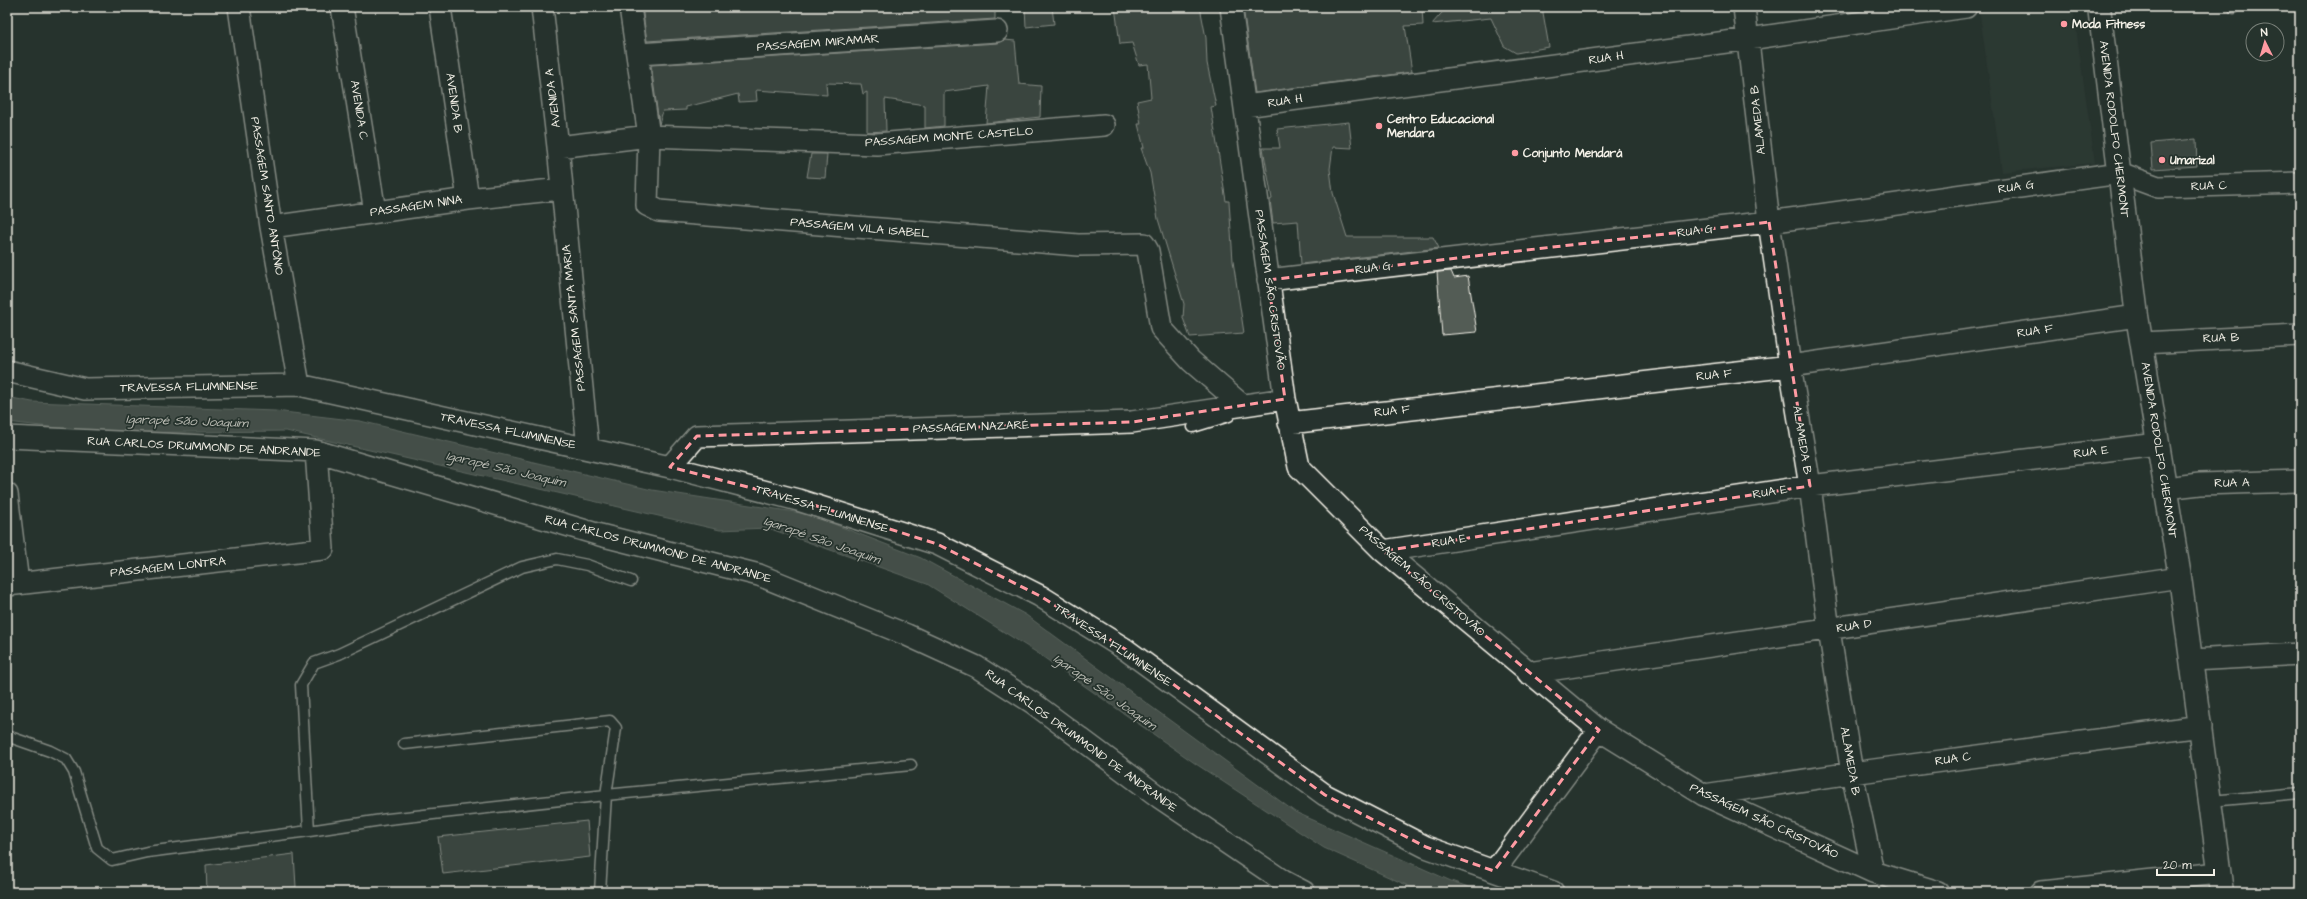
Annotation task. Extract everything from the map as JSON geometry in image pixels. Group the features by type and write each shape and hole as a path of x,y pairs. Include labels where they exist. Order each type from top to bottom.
{"main road":[{"name":"AVENIDA RODOLFO CHERMONT","path":"2099,7 2137,316 2180,577 2221,883"}],"street":[{"name":"PASSAGEM SANTO ANTÔNIO","path":"239,7 271,227 299,385"},
{"name":"AVENIDA C","path":"342,7 375,212"},
{"name":"AVENIDA B","path":"440,7 468,198"},
{"name":"AVENIDA A","path":"542,7 558,147 561,188"},
{"path":"630,7 649,136"},
{"name":"PASSAGEM SÃO CRISTOVÃO","path":"1231,7 1285,399 1299,467 1383,551 1599,730 1704,795 1873,872 1938,892"},
{"name":"ALAMEDA B","path":"1744,7 1749,39 1769,222 1790,366 1810,486 1829,630 1852,773 1873,872"},
{"name":"RUA H","path":"1245,106 1749,39 1966,7"},
{"name":"PASSAGEM MIRAMAR","path":"638,54 997,31"},
{"name":"PASSAGEM MONTE CASTELO","path":"558,147 649,136 877,144 1104,125"},
{"name":"PASSAGEM VILA ISABEL","path":"649,136 647,205 660,211 1078,245 1144,244 1148,251 1161,328 1191,361 1242,405"},
{"name":"RUA C","path":"2120,173 2158,187 2300,183"},
{"name":"RUA G","path":"1268,280 1769,222 2120,173"},
{"name":"PASSAGEM NINA","path":"271,227 468,198 561,188"},
{"name":"PASSAGEM SANTA MARIA","path":"561,188 588,448"},
{"name":"RUA F","path":"1289,423 1790,366 2137,316"},
{"name":"RUA B","path":"2142,342 2300,335"},
{"name":"TRAVESSA FLUMINENSE","path":"7,371 85,389 299,385 670,467 798,500 936,544 1040,596 1125,649 1325,795 1426,847 1553,892"},
{"name":"PASSAGEM NAZARÉ","path":"670,467 697,436 1132,422 1285,399"},
{"name":"RUA CARLOS DRUMMOND DE ANDRANDE","path":"7,437 316,451 600,534 760,574 907,635 977,667 1033,703 1159,797 1283,881 1304,892"},
{"name":"RUA E","path":"1383,551 1810,486 2158,444"},
{"name":"PASSAGEM LONTRA","path":"13,584 323,549 316,451"},
{"name":"RUA A","path":"2165,488 2200,484 2300,481"},
{"path":"7,494 13,584"},
{"name":"RUA D","path":"1528,672 1829,630 2180,577"},
{"path":"2192,660 2300,654"},
{"name":"RUA C","path":"1704,795 1852,773 2201,726"},
{"path":"1494,871 1599,730"},
{"path":"2041,892 2221,883"}],"lane":[{"path":"1193,428 1285,399"},
{"path":"309,831 301,685 314,663 339,654 522,567 557,559 587,565 631,581"},
{"path":"404,744 610,721 616,728 606,795 600,892"},
{"path":"7,736 50,751 66,760 74,772 97,848 112,860 147,852 388,819 606,795 911,765"},
{"path":"2211,801 2300,793"}],"highlighted area":[{"path":"1769,222 1810,486 1383,551 1599,730 1494,871 1426,847 1325,795 1125,649 1040,596 937,544 798,500 670,467 697,436 1132,422 1285,399 1268,280"}],"shaded area":[{"path":"1979,7 2073,7 2095,163 2002,172"}],"water":[{"name":"Igarapé São Joaquim","path":"7,397 32,402 275,411 360,421 652,490 808,514 921,558 1026,615 1295,812 1451,881 1483,892 1422,892 1324,848 1196,764 1036,652 927,584 768,528 720,530 286,431 102,433 7,422"}],"building":[{"path":"642,7 683,7 683,11 718,7 995,7 995,19 647,41"},
{"path":"1025,7 1052,7 1054,24 1026,27"},
{"path":"1115,7 1200,7 1206,38 1207,63 1216,106 1211,107 1226,201 1229,201 1233,261 1244,333 1190,337 1183,318 1184,304 1158,219 1150,173 1141,148 1144,148 1138,124 1141,124 1137,101 1151,98 1148,64 1139,65 1132,43 1120,44"},
{"path":"1243,7 1422,7 1423,25 1405,26 1412,72 1255,93"},
{"path":"1447,7 1519,7 1520,10 1542,7 1549,47 1516,53 1504,46 1491,18 1432,24"},
{"path":"1005,40 1015,41 1019,84 1041,86 1040,117 986,123 989,86 944,92 944,126 925,128 925,105 885,99 886,131 867,132 867,92 863,94 861,84 826,83 827,95 756,90 757,101 739,102 738,94 686,107 686,110 663,111 659,124 651,65 998,43"},
{"path":"1349,122 1352,148 1333,147 1330,169 1333,193 1347,237 1433,237 1439,248 1301,264 1298,221 1273,223 1270,200 1272,199 1263,148 1280,148 1277,129"},
{"path":"2196,139 2197,166 2153,169 2151,143"},
{"path":"811,154 827,154 825,178 807,177"},
{"path":"1451,271 1454,278 1468,276 1477,332 1442,335 1437,272"},
{"path":"587,821 590,857 443,874 438,837"},
{"path":"294,854 296,887 242,892 207,892 206,865"}],"place":[{"name":"Moda Fitness","path":"2064,24"},
{"name":"Centro Educacional Mendara","path":"1379,126"},
{"name":"Conjunto Mendará","path":"1515,153"},
{"name":"Umarizal","path":"2162,160"}]}
